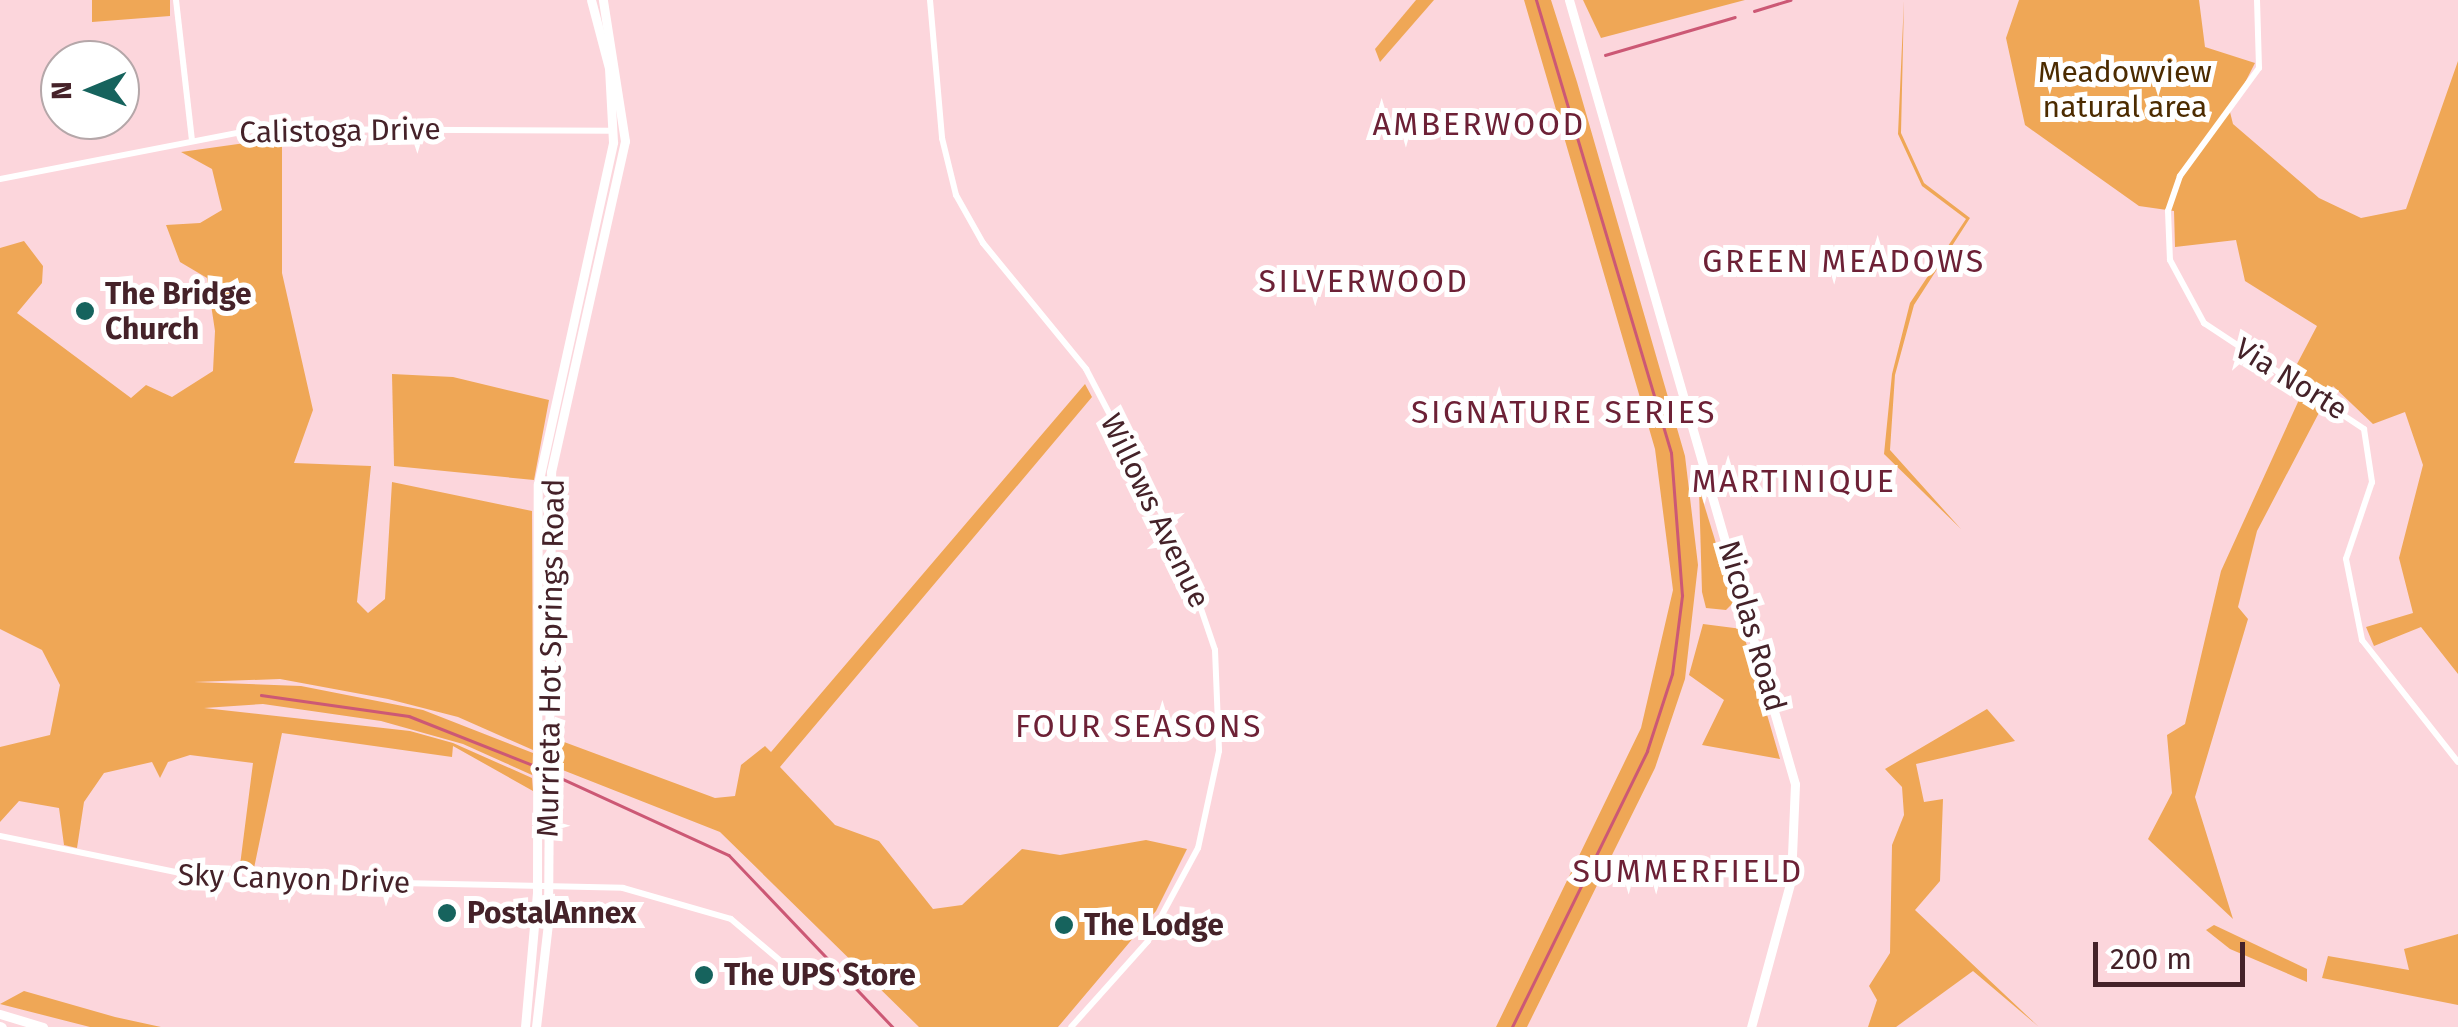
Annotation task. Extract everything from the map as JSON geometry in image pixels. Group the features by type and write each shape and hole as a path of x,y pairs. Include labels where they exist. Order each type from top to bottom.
{"main road":[{"name":"Murrieta Hot Springs Road","path":"525,1027 543,884 537,780 541,461 603,213 613,131 590,0"},
{"name":"Murrieta Hot Springs Road","path":"536,1027 549,786 551,472 618,200 625,132 602,0"},
{"name":"Nicolas Road","path":"1570,0 1796,784 1791,880 1751,1027"},
{"path":"0,1014 43,1027"}],"street":[{"path":"176,0 192,140"},
{"name":"Willows Avenue","path":"930,0 942,138 956,195 983,243 1078,356 1182,553 1215,650 1219,752 1198,848 1152,935 1071,1027"},
{"name":"Via Norte","path":"2257,0 2259,68 2180,176 2168,212 2170,260 2204,323 2364,429 2372,482 2346,558 2362,640 2458,762"},
{"name":"Calistoga Drive","path":"0,179 192,140 274,128 625,132"},
{"name":"Sky Canyon Drive","path":"0,836 210,880 624,888 714,911 804,981"}],"green space":[{"path":"92,0 170,0 170,16 92,22"},
{"path":"1416,0 1434,0 1380,62 1375,49"},
{"path":"1524,0 1551,0 1577,82 1685,456 1698,565 1685,679 1655,768 1527,1027 1496,1027 1641,728 1673,590 1655,449"},
{"path":"1583,0 1745,0 1601,38"},
{"path":"1904,0 1901,133 1924,183 1970,218 1914,305 1895,375 1890,450 1961,529 1884,454 1892,374 1910,303 1966,219 1922,186 1898,134"},
{"name":"Meadowview natural area","path":"2019,0 2199,0 2205,47 2255,63 2230,112 2233,124 2319,198 2361,218 2406,209 2458,61 2458,674 2421,627 2374,646 2366,627 2413,613 2399,558 2423,465 2405,412 2373,424 2333,386 2257,531 2238,607 2248,619 2195,797 2233,919 2148,839 2172,793 2167,735 2185,724 2221,571 2303,391 2287,383 2317,326 2245,281 2236,240 2175,247 2174,211 2139,206 2025,125 2006,38"},
{"path":"282,138 282,273 313,410 294,463 371,466 357,602 368,613 385,599 392,482 532,511 533,750 458,717 388,699 280,679 194,682 301,686 423,710 533,753 532,775 463,744 381,721 263,704 204,708 410,731 453,743 532,778 533,791 453,746 452,757 282,733 253,873 239,873 253,763 190,755 168,762 160,778 152,762 104,773 84,802 77,848 64,845 59,808 19,801 0,822 0,747 50,735 60,685 42,650 0,629 0,248 24,241 43,266 42,283 17,313 131,398 146,385 172,397 213,371 215,331 207,278 180,262 166,225 200,223 222,210 212,169 181,152"},
{"path":"392,374 453,377 549,400 534,480 394,466"},
{"path":"1085,384 1092,397 780,767 835,825 879,841 933,909 962,905 1022,849 1060,855 1146,840 1187,849 1156,911 1058,1027 919,1027 720,832 555,767 556,739 715,798 735,796 741,765 765,746 771,752"},
{"path":"1699,488 1734,602 1726,610 1706,608 1702,592"},
{"path":"1703,624 1742,629 1780,759 1702,745 1724,700 1689,675"},
{"path":"1987,709 2015,741 1916,764 1924,802 1943,799 1940,881 1915,910 2039,1027 1973,971 1896,1027 1868,1027 1877,1000 1869,986 1890,953 1892,845 1904,815 1902,787 1885,769"},
{"path":"2214,925 2307,969 2307,982 2230,949 2206,930"},
{"path":"2458,934 2458,1005 2322,978 2328,956 2409,970 2404,949"},
{"path":"24,991 161,1027 90,1027 0,1004"}],"waterway":[{"path":"1512,1027 1647,751 1672,674 1682,596 1671,453 1536,0"},
{"path":"1754,11 1790,0"},
{"path":"1605,55 1735,17"},
{"path":"261,695 409,716 533,765"},
{"path":"554,775 729,855 893,1027"}],"place":[{"name":"The Bridge Church","path":"85,311"},
{"name":"PostalAnnex","path":"447,913"},
{"name":"The Lodge","path":"1064,925"},
{"name":"The UPS Store","path":"704,975"}],"district":[{"name":"AMBERWOOD","path":"1479,124"},
{"name":"GREEN MEADOWS","path":"1844,261"},
{"name":"SILVERWOOD","path":"1364,281"},
{"name":"SIGNATURE SERIES","path":"1564,412"},
{"name":"MARTINIQUE","path":"1794,481"},
{"name":"FOUR SEASONS","path":"1139,726"},
{"name":"SUMMERFIELD","path":"1688,871"}]}
